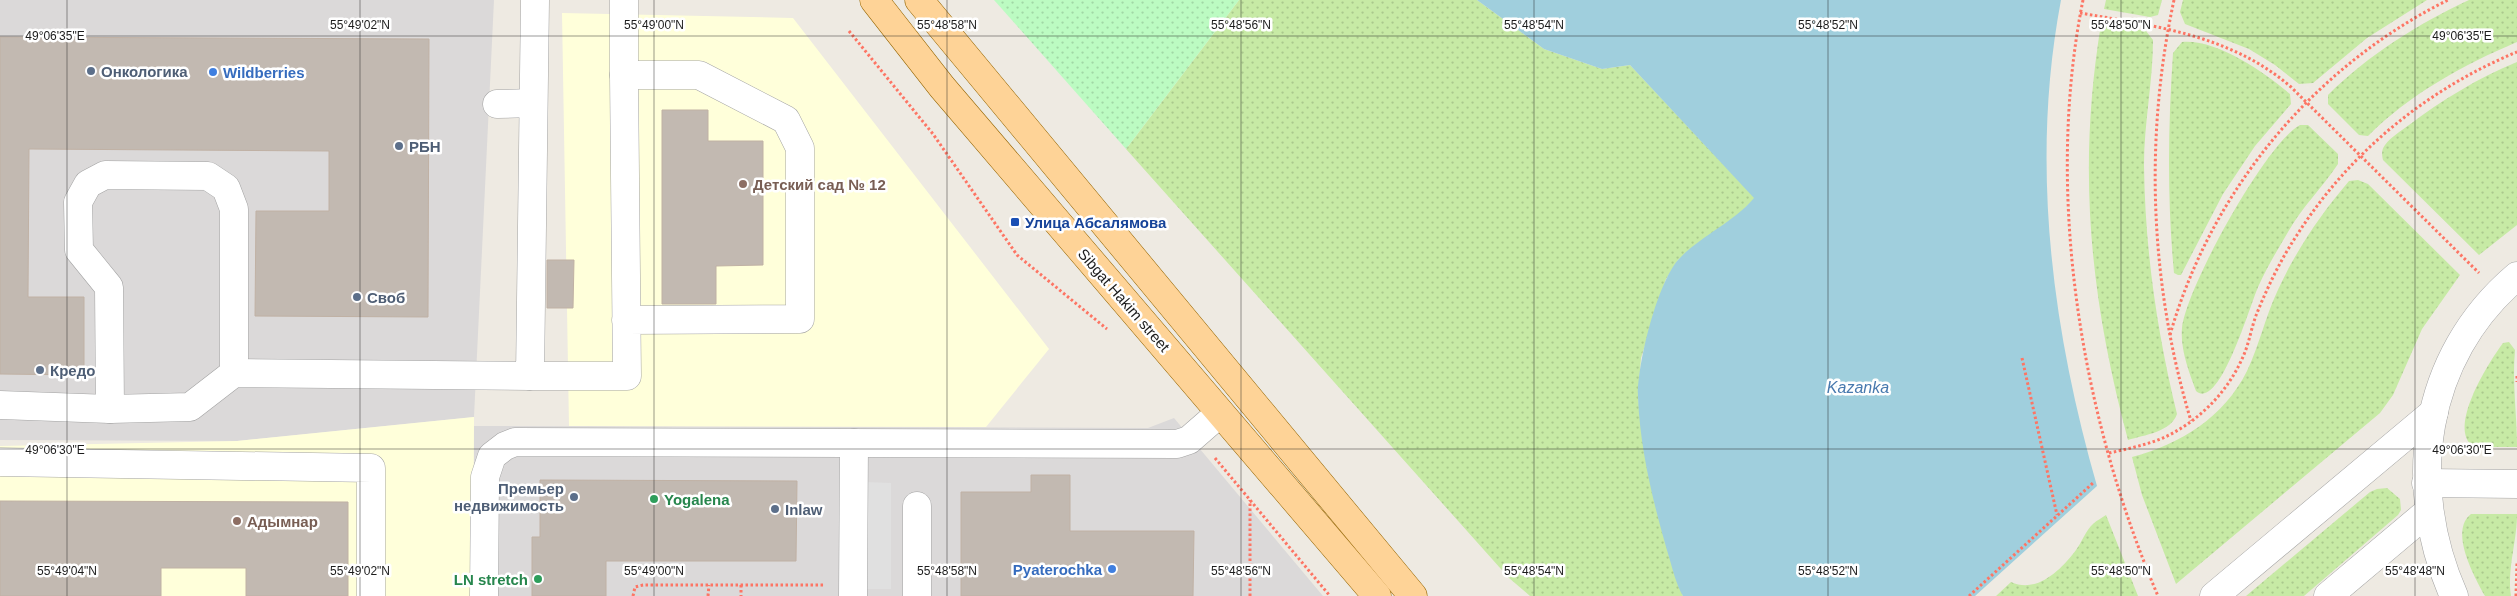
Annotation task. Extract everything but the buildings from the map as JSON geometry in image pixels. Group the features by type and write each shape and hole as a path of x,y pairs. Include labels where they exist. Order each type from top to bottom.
{"main road":[{"name":"Sibgat Hakim street","path":"874,0 942,87 1377,596"},
{"name":"Sibgat Hakim street","path":"919,0 1413,596"}],"lane":[{"path":"530,376 534,0"},
{"path":"0,405 110,409 190,407 234,373 627,376 624,0"},
{"path":"624,74 699,75 786,120 800,148 800,319 626,320"},
{"path":"497,104 533,103"},
{"path":"110,409 109,287 79,250 78,202 88,184 105,175 208,176 226,188 234,209 234,373"},
{"path":"2454,596 2435,547 2429,512 2426,483 2428,447 2434,412 2444,379 2459,348 2488,306 2517,276"},
{"path":"2214,596 2434,412"},
{"path":"484,596 485,477 492,456 505,446 515,442 1177,444 1189,440 1220,413"},
{"path":"853,591 854,443"},
{"path":"0,462 370,468 371,596"},
{"path":"2426,483 2517,484"},
{"path":"917,506 917,596"},
{"path":"2328,596 2429,512"}],"path":[{"path":"2083,0 2072,70 2068,137 2069,207 2081,326 2092,385 2109,453 2132,531 2158,596"},
{"path":"2174,0 2158,101 2155,177 2160,262 2170,335 2191,421"},
{"path":"2170,335 2186,287 2220,215 2251,167 2306,103 2344,67 2372,45 2448,0"},
{"path":"2080,13 2168,29 2219,43 2246,55 2272,70 2471,266"},
{"path":"849,31 933,134 1017,255 1112,333"},
{"path":"2109,453 2164,437 2208,408 2230,382 2245,352 2262,300 2296,236 2330,188 2360,156 2393,126 2442,90 2468,74 2517,52"},
{"path":"2022,358 2057,516"},
{"path":"2517,376 2517,382"},
{"path":"1196,434 1330,596"},
{"path":"1969,596 2093,483"},
{"path":"1250,500 1250,596"},
{"path":"2516,596 2517,562"},
{"path":"633,596 634,589 638,585 741,585 853,591"},
{"path":"708,596 709,585"},
{"path":"741,585 741,596"}],"shaded area":[{"path":"0,0 494,0 474,417 237,441 0,440"},
{"name":"Детский сад № 12","path":"562,13 793,18 1049,349 986,427 569,426"},
{"name":"Адымнар","path":"474,417 473,596 0,596 0,446 237,441"},
{"path":"1174,418 1323,596 473,596 474,426 1148,428"},
{"path":"865,482 891,483 891,589 865,589"}],"green space":[{"path":"994,0 1239,0 1126,149"},
{"path":"1239,0 1477,0 1544,49 1602,69 1630,65 1755,198 1736,217 1678,260 1666,279 1641,358 1638,397 1647,466 1663,534 1683,596 1530,596 1509,578 1126,149"},
{"path":"2106,0 2162,0 2158,15 2150,17 2104,9"},
{"path":"2183,0 2427,0 2367,38 2313,83 2299,84 2275,65 2249,49 2185,24 2180,12"},
{"path":"2469,0 2517,0 2517,42 2477,60 2438,82 2401,107 2368,136 2359,135 2328,104 2328,95 2343,80 2377,54 2431,19"},
{"path":"2101,24 2146,31 2153,40 2152,71 2144,149 2145,197 2153,291 2177,414 2174,420 2163,429 2128,440 2104,335 2091,234 2089,183 2090,131"},
{"path":"2182,42 2196,42 2225,51 2254,67 2290,94 2291,104 2255,146 2223,194 2181,275 2178,275 2174,273 2172,245 2169,136 2173,53"},
{"path":"2517,62 2517,225 2479,255 2383,160 2382,151 2393,137 2434,107 2474,82"},
{"path":"2300,125 2308,125 2338,154 2338,164 2294,223 2269,265 2259,285 2233,352 2215,386 2205,393 2196,391 2182,344 2182,328 2197,282 2230,218 2249,187 2285,137"},
{"path":"2358,180 2368,184 2460,275 2422,329 2393,395 2380,413 2176,584 2142,495 2132,457 2167,445 2184,436 2213,415 2226,402 2247,371 2277,292 2300,248 2328,207 2349,181"},
{"path":"2509,342 2515,350 2517,447 2474,447 2467,438 2465,426 2467,411 2480,380 2489,365 2503,343"},
{"path":"2387,488 2400,499 2401,510 2398,515 2304,596 2246,596 2370,492"},
{"path":"2471,514 2517,514 2510,575 2511,596 2485,596 2475,577 2466,554 2462,531 2465,522"},
{"path":"2106,515 2138,596 1996,596 2011,582 2030,585 2048,578 2076,550 2096,521"}],"water":[{"name":"Kazanka","path":"1477,0 2061,0 2052,61 2047,123 2050,245 2068,367 2081,427 2097,486 1975,596 1683,596 1678,587 1663,538 1645,457 1638,397 1641,365 1656,305 1670,271 1687,251 1736,215 1754,198 1630,65 1602,69 1544,49"}],"place":[{"name":"Онкологика","path":"91,71"},
{"name":"Wildberries","path":"213,72"},
{"name":"РБН","path":"399,146"},
{"name":"Детский сад № 12","path":"743,184"},
{"name":"Улица Абсалямова","path":"1015,222"},
{"name":"Своб","path":"357,297"},
{"name":"Кредо","path":"40,370"},
{"name":"Премьер недвижимость","path":"574,497"},
{"name":"Yogalena","path":"654,499"},
{"name":"Inlaw","path":"775,509"},
{"name":"Адымнар","path":"237,521"},
{"name":"Pyaterochka","path":"1112,569"},
{"name":"LN stretch","path":"538,579"}]}
